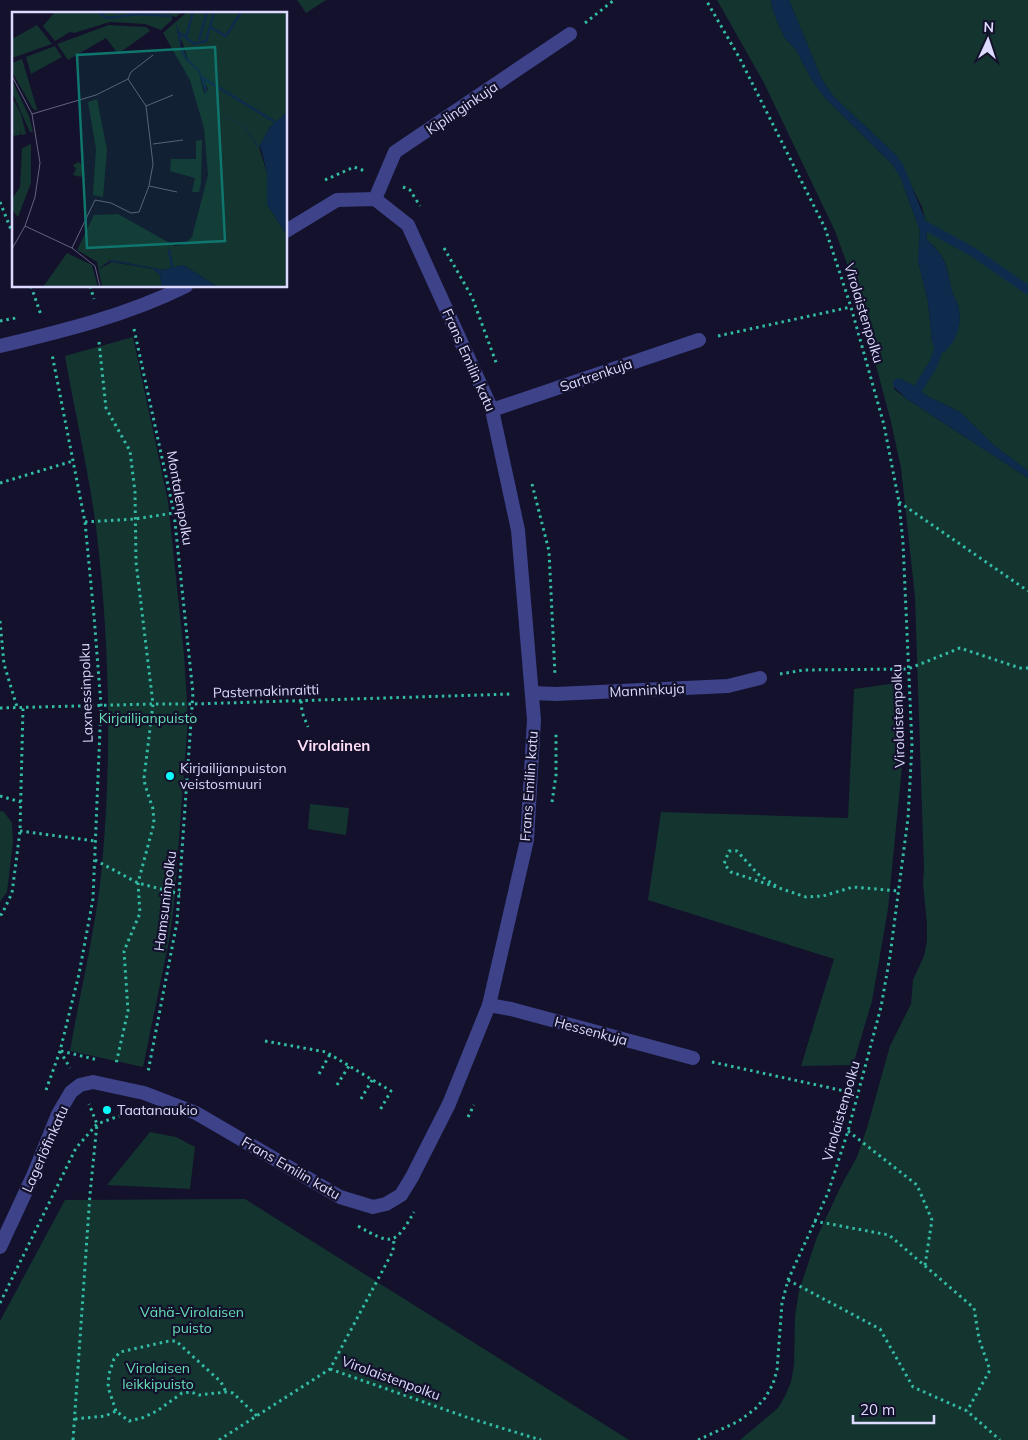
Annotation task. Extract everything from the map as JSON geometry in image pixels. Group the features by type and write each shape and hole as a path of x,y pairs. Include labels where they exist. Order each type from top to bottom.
{"street":[{"name":"Kiplinginkuja","path":"375,199 395,152 570,34"},
{"path":"288,230 338,200 375,199"},
{"name":"Frans Emilin katu","path":"80,1085 93,1082 144,1093 196,1113 340,1197 373,1207 386,1204 401,1195 416,1169 450,1104 488,1005 527,840 534,720 518,530 492,410 408,225 375,199"},
{"path":"0,346 48,335 129,310 181,288"},
{"name":"Sartrenkuja","path":"492,410 699,340"},
{"name":"Manninkuja","path":"533,693 556,694 728,686 760,678"},
{"name":"Hessenkuja","path":"488,1005 511,1009 693,1058"},
{"name":"Lagerlöfinkatu","path":"0,1247 33,1176 58,1114 71,1092 80,1085"}],"path":[{"path":"570,34 614,0"},
{"name":"Virolaistenpolku","path":"698,1440 710,1438 739,1421 755,1409 765,1398 773,1384 777,1370 782,1303 788,1280 828,1193 848,1131 881,1007 908,818 912,745 903,543 899,502 884,425 851,307 825,228 740,57 706,0"},
{"path":"384,178 410,190 424,214"},
{"path":"0,202 12,232"},
{"path":"443,247 472,297 498,368"},
{"name":"Laxnessinpolku","path":"32,288 48,335 85,522 101,705 93,899 79,974 60,1051 80,1085"},
{"path":"91,288 94,300"},
{"path":"699,340 851,307"},
{"name":"Montalenpolku","path":"129,310 174,513 193,693"},
{"path":"98,338 106,408 130,451 135,492 136,562 153,704 144,778 153,810 154,823 138,883 140,913 124,951 128,1012 116,1064"},
{"path":"0,483 73,461"},
{"path":"530,478 549,551 556,694"},
{"path":"899,502 1028,591"},
{"path":"85,522 174,513"},
{"path":"0,620 2,664 17,707"},
{"path":"760,678 804,670 908,668 960,648 1020,668 1028,668"},
{"name":"Hamsuninpolku","path":"97,1124 138,1109 144,1093 177,922 193,693"},
{"name":"Pasternakinraitti","path":"0,708 533,693"},
{"path":"301,701 302,712 308,727"},
{"path":"0,915 12,893 20,831 22,707"},
{"path":"552,802 556,776 556,730"},
{"path":"0,796 21,802"},
{"path":"20,831 95,841"},
{"path":"776,886 758,874 737,852 729,851 724,864 731,872 806,897 822,896 853,887 898,891"},
{"path":"95,859 138,883 180,894"},
{"path":"265,1042 330,1054 391,1091 380,1110"},
{"path":"319,1074 330,1054"},
{"path":"693,1058 858,1094"},
{"path":"337,1085 349,1066"},
{"path":"361,1099 372,1080"},
{"path":"73,1440 90,1194 97,1124 80,1085"},
{"path":"466,1121 477,1096"},
{"path":"0,1303 76,1148 97,1124"},
{"path":"848,1131 917,1186 932,1220 925,1265"},
{"path":"355,1224 381,1239 394,1239 403,1232 416,1209"},
{"path":"814,1221 890,1235 974,1308 979,1339 990,1370 967,1411"},
{"path":"330,1369 393,1251 394,1239"},
{"path":"788,1280 880,1328 913,1387 967,1411 1000,1440"},
{"path":"226,1392 221,1382 176,1341 169,1340 120,1352 114,1359 109,1374 108,1387 116,1411 129,1421 142,1418 157,1411 182,1393 191,1392 199,1395 233,1393 257,1416"},
{"name":"Virolaistenpolku","path":"219,1440 330,1369 470,1418 541,1440"},
{"path":"74,1419 105,1416 116,1411"}],"green space":[{"path":"297,0 326,0 306,13"},
{"path":"717,0 771,0 773,11 785,38 796,50 813,82 826,99 892,164 900,176 920,231 918,261 928,302 932,342 952,343 959,325 960,315 943,258 927,240 926,223 922,207 896,155 834,97 822,80 789,0 1028,0 1028,471 996,447 960,412 927,396 901,379 895,380 894,389 1028,478 1028,1440 740,1440 778,1408 791,1382 794,1365 795,1316 799,1291 817,1237 857,1157 890,1046 911,1004 913,980 924,956 927,941 927,924 923,884 915,597 901,468 891,422 854,283 835,231 764,83"},
{"name":"Kirjailijanpuisto","path":"133,337 168,501 184,654 188,719 174,905 169,941 143,1067 70,1051 101,879 108,772 108,690 104,608 96,527 65,356"},
{"path":"897,683 905,736 888,909 872,1001 853,1065 801,1066 834,959 648,900 661,812 848,818 854,689"},
{"path":"310,804 349,808 346,835 308,829"},
{"path":"0,811 4,812 12,823 13,842 7,892 0,902"},
{"path":"150,1132 176,1137 195,1147 190,1189 107,1185"},
{"name":"Vähä-Virolaisen puisto","path":"245,1199 629,1440 0,1440 0,1321 65,1200"}],"water":[{"path":"771,0 789,0 822,80 834,97 896,155 903,165 925,219 927,240 943,258 957,302 960,318 958,331 949,348 944,352 937,352 932,342 928,302 918,261 920,231 900,176 892,164 826,99 813,82 796,50 785,38 773,11"},
{"path":"898,378 910,383 927,396 960,412 996,447 1028,471 1028,478 907,399 893,386 893,381"}],"waterway":[{"path":"922,224 973,252 1028,290"},
{"path":"914,395 934,363 941,342"}],"place":[{"name":"Kirjailijanpuiston veistosmuuri","path":"170,776"},
{"name":"Taatanaukio","path":"107,1110"}],"district":[{"name":"Virolainen","path":"334,745"}],"park label":[{"name":"Virolaisen leikkipuisto","path":"158,1376"}]}
